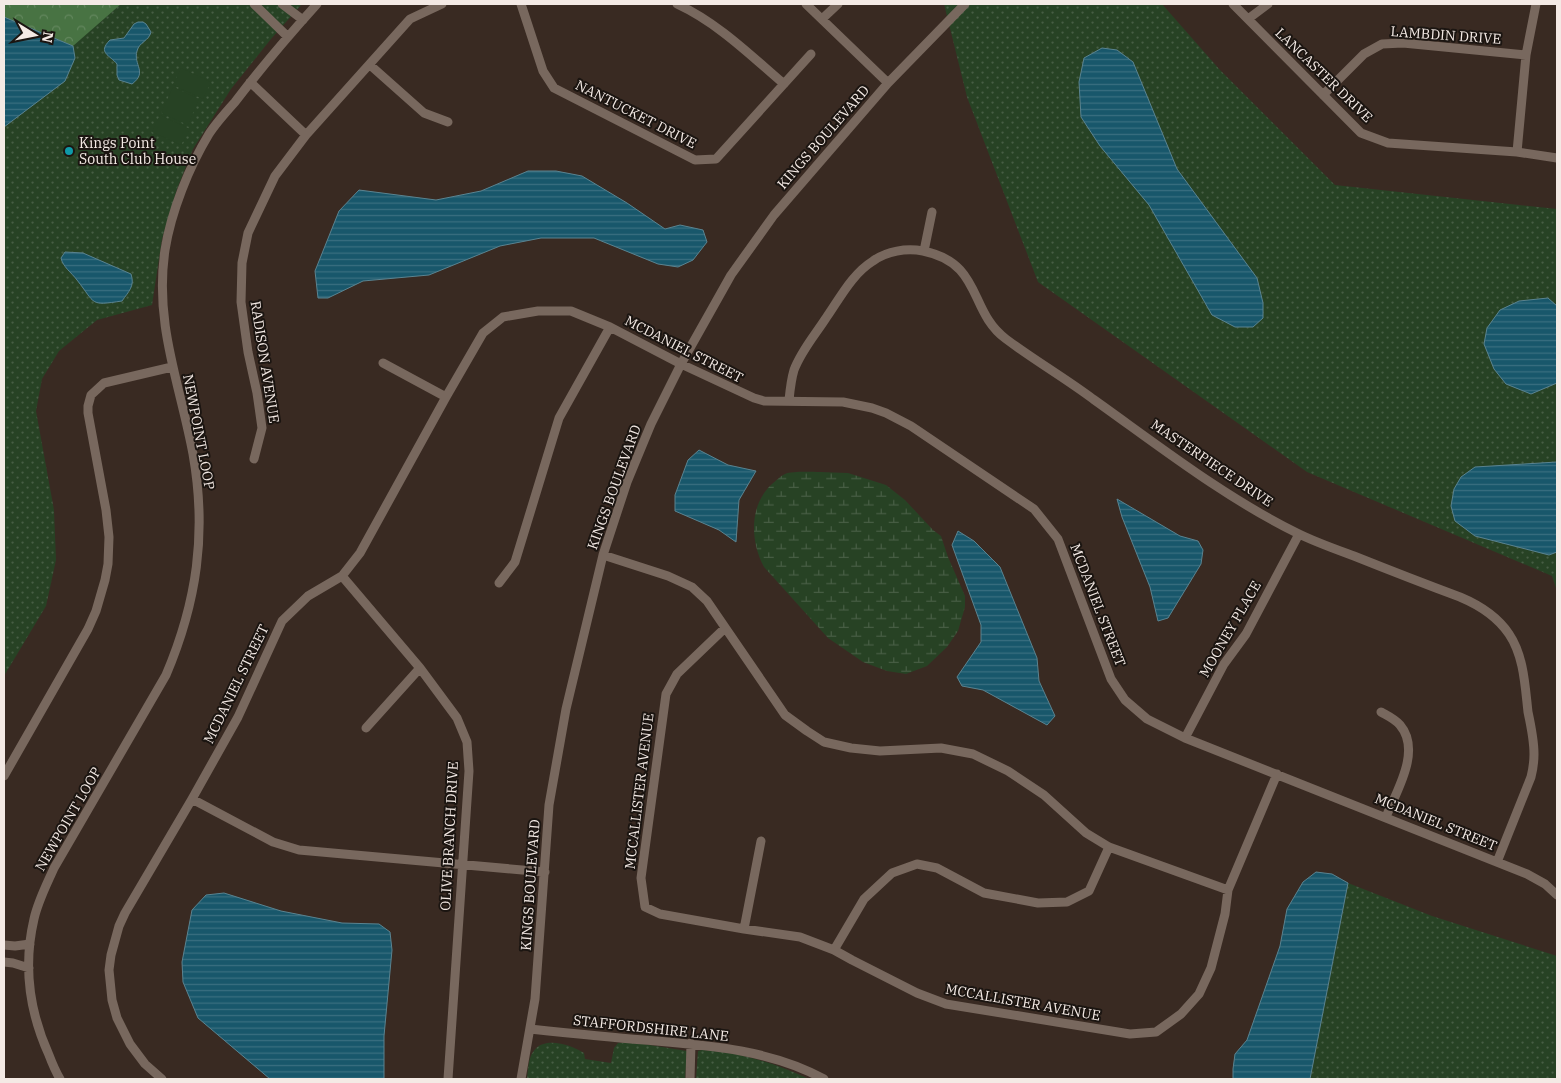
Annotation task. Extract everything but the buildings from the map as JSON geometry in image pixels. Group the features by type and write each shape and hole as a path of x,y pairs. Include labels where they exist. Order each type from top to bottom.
{"street":[{"path":"254,4 288,37"},
{"path":"282,4 303,20"},
{"name":"NEWPOINT LOOP","path":"60,1079 40,1035 30,994 30,944 34,918 54,868 166,675 179,644 196,571 200,531 198,489 192,452 172,367 163,314 162,285 165,250 174,213 184,185 210,134 250,82 317,4"},
{"name":"RADISON AVENUE","path":"254,459 262,428 241,302 242,263 248,232 275,176 306,134 410,19 442,4"},
{"name":"NANTUCKET DRIVE","path":"521,4 543,71 554,88 696,160 716,159 811,54"},
{"path":"677,4 696,12 718,28 784,84"},
{"path":"806,4 888,83"},
{"path":"822,19 838,4"},
{"name":"KINGS BOULEVARD","path":"521,1079 538,970 550,805 566,709 603,555 627,482 650,424 730,276 774,214 888,83 966,4"},
{"name":"LANCASTER DRIVE","path":"1233,4 1361,133 1388,143 1517,152 1557,158"},
{"path":"1248,19 1268,4"},
{"path":"1517,152 1526,55 1536,4"},
{"name":"LAMBDIN DRIVE","path":"1323,94 1364,54 1382,44 1403,43 1526,55"},
{"path":"370,64 424,113 448,122"},
{"path":"250,82 306,134"},
{"path":"924,251 932,212"},
{"name":"MASTERPIECE DRIVE","path":"789,400 791,382 799,360 858,273 874,260 887,254 906,250 924,251 945,259 964,273 974,290 986,318 992,327 1006,340 1076,386 1184,464 1266,516 1299,534 1470,601 1490,613 1510,635 1521,665 1534,757 1531,777 1497,862"},
{"name":"MCDANIEL STREET","path":"162,1079 137,1055 122,1030 112,1000 109,970 114,941 125,913 238,717 282,621 308,596 342,576 360,552 483,333 503,317 538,311 570,311 610,327 681,364 754,398 764,400 843,402 872,408 900,419 1034,509 1058,539 1111,679 1125,700 1147,719 1185,738 1537,878 1557,895"},
{"path":"499,583 514,562 559,418 610,327"},
{"path":"383,363 446,397"},
{"path":"4,776 88,629 96,611 105,580 109,548 108,525 88,413 89,400 104,383 172,367"},
{"name":"MOONEY PLACE","path":"1185,738 1224,664 1246,634 1299,534"},
{"path":"603,555 668,576 692,586 706,601 785,715 824,742 851,748 880,751 942,748 973,754 1008,771 1044,795 1086,833 1109,847 1228,890"},
{"name":"OLIVE BRANCH DRIVE","path":"342,576 420,668 457,718 467,742 468,771 448,1079"},
{"name":"MCCALLISTER AVENUE","path":"725,628 677,674 666,694 641,878 645,907 660,914 800,937 834,950 917,993 946,1004 1130,1034 1156,1032 1180,1014 1199,994 1211,968 1225,914 1228,890 1277,774"},
{"path":"366,728 420,668"},
{"path":"1381,712 1400,725 1407,738 1409,749 1406,769 1386,818"},
{"path":"192,799 273,842 299,850 545,872"},
{"path":"744,929 761,841"},
{"path":"834,950 864,899 892,873 908,867 917,864 937,868 984,893 1038,903 1067,902 1089,891 1109,847"},
{"path":"4,945 30,944"},
{"path":"4,962 29,968"},
{"name":"STAFFORDSHIRE LANE","path":"530,1029 691,1043 751,1053 779,1060 824,1079"},
{"path":"690,1079 691,1043"}],"green space":[{"path":"4,4 302,4 231,89 193,149 177,189 162,239 152,305 97,320 59,351 42,379 36,411 54,510 56,560 46,606 4,676"},
{"path":"4,4 121,4 73,46 4,17"},
{"path":"944,4 1162,4 1220,70 1335,185 1557,209 1557,591 1552,576 1307,472 1038,282 967,97"},
{"path":"181,68 211,82 203,99 173,85"},
{"path":"173,87 199,99 188,125 161,113"},
{"path":"160,115 190,129 181,145 152,132"},
{"path":"848,473 886,485 905,500 941,536 965,596 965,607 958,631 947,647 927,666 906,674 887,671 863,662 828,638 764,567 756,546 754,524 759,502 764,493 785,474"},
{"path":"1348,883 1432,916 1557,956 1557,1079 1310,1079"},
{"path":"631,1042 687,1051 685,1079 527,1079 531,1055 538,1047 544,1044 558,1043 584,1053 585,1059 611,1063 614,1048 618,1043"},
{"path":"698,1051 730,1053 757,1059 809,1079 696,1079"}],"water":[{"path":"4,17 73,46 75,58 65,81 4,127"},
{"path":"138,22 146,24 151,32 138,48 136,56 140,72 137,80 132,84 119,80 117,64 106,54 105,48 110,40 124,38 134,24"},
{"path":"1102,48 1117,50 1133,62 1177,169 1257,278 1263,303 1263,318 1253,327 1235,327 1212,315 1149,205 1100,146 1081,117 1079,82 1084,58"},
{"path":"528,171 556,171 582,176 665,229 680,225 703,230 707,242 693,260 678,267 658,264 594,238 541,238 500,246 429,275 363,281 328,298 318,298 315,271 339,211 359,190 436,200 481,191"},
{"path":"65,252 83,253 131,274 132,285 122,301 98,303 91,299 64,264 61,258"},
{"path":"1548,298 1557,306 1557,383 1531,394 1506,384 1494,369 1484,344 1487,328 1500,310 1519,301"},
{"path":"699,450 728,465 756,471 739,500 736,542 719,530 675,511 675,495 688,460"},
{"path":"1557,462 1557,552 1549,555 1475,536 1455,521 1451,506 1454,489 1461,477 1475,467"},
{"path":"1117,499 1180,536 1198,541 1203,550 1201,564 1168,618 1158,621 1150,587 1122,517"},
{"path":"958,531 974,541 1000,567 1037,658 1039,681 1055,716 1047,725 983,690 962,686 957,677 981,642 981,625 952,545"},
{"path":"1316,872 1332,874 1348,883 1310,1079 1233,1079 1235,1054 1247,1040 1280,946 1287,909 1303,882"},
{"path":"224,893 281,911 342,923 379,924 390,932 392,950 384,1036 384,1079 270,1079 198,1018 183,982 182,962 192,910 206,895"}],"place":[{"name":"Kings Point South Club House","path":"69,151"}]}
